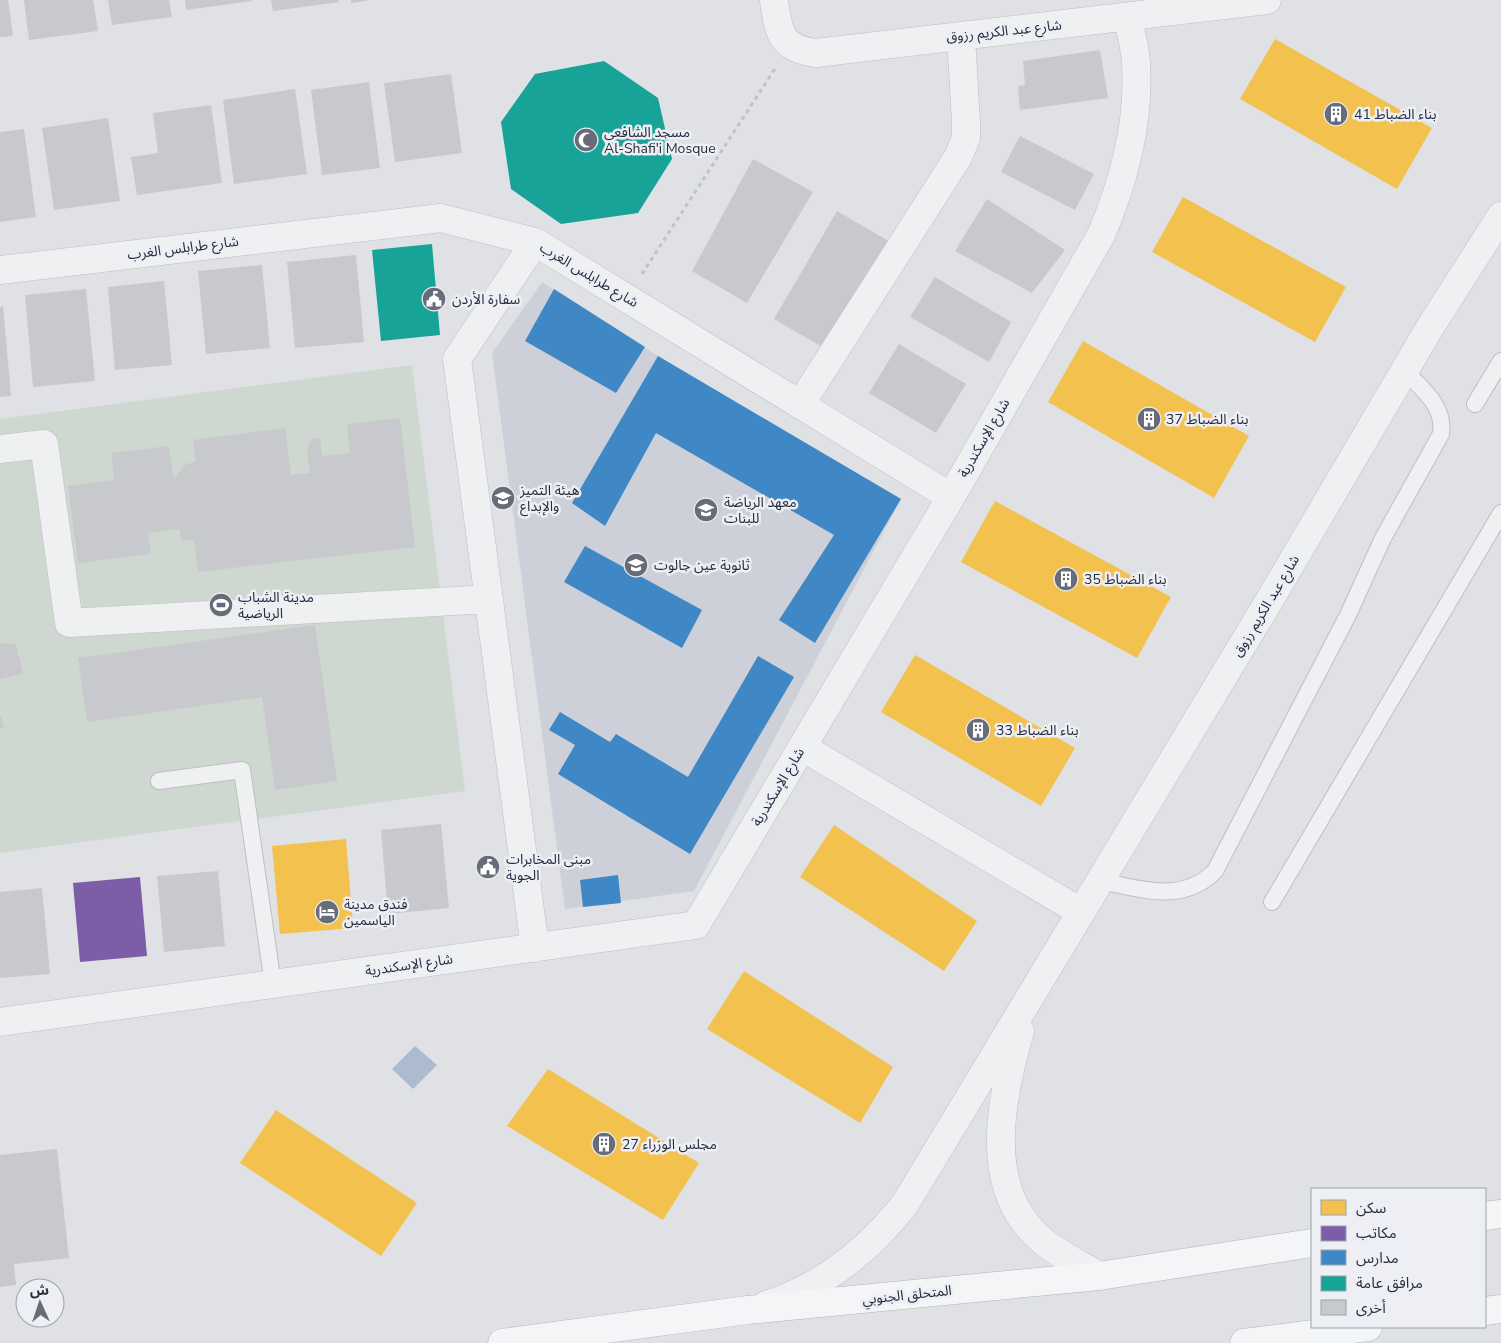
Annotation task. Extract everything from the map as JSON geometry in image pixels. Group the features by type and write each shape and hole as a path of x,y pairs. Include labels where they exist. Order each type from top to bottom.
{"highway":[{"path":"1486,1216 1501,1214"},
{"name":"المتحلق الجنوبي","path":"502,1343 748,1310 1099,1276 1311,1243"},
{"path":"1486,1311 1501,1309"},
{"path":"1244,1343 1360,1328"}],"street":[{"path":"774,0 777,24 781,35 790,46"},
{"name":"شارع عبد الكريم رزوق","path":"790,46 801,51 816,53 1128,18 1268,0"},
{"name":"شارع الإسكندرية","path":"0,1022 696,925 950,497 1101,235 1115,202 1126,168 1133,133 1136,98 1136,62 1128,18"},
{"path":"800,405 958,157 966,138 961,36"},
{"name":"شارع عبد الكريم رزوق","path":"748,1310 792,1295 825,1279 862,1251 888,1226 905,1204 1405,371 1501,216"},
{"name":"شارع طرابلس الغرب","path":"0,270 441,218 535,242 950,497"},
{"path":"535,242 457,359 535,948"},
{"path":"0,449 44,444 68,623 489,600"},
{"path":"802,747 1081,912"},
{"path":"1030,996 1007,1078 1001,1142 1004,1180 1010,1198 1031,1230 1044,1243 1099,1276"}],"lane":[{"path":"1475,404 1501,361"},
{"path":"1099,881 1167,892 1181,892 1194,887 1215,871 1348,615 1383,538 1441,434 1442,418 1438,409 1405,371"},
{"path":"1272,902 1501,513"},
{"path":"159,781 242,770 273,984"}],"path":[{"path":"626,298 790,46"}],"shaded area":[{"path":"542,282 658,356 901,499 694,891 565,909 492,353"},
{"name":"مدينة الشباب الرياضية","path":"412,365 465,791 0,853 0,419"}],"water":[{"path":"415,1046 437,1065 413,1089 392,1069"}],"building: سكن":[{"name":"بناء الضباط 41","path":"1275,39 1432,128 1397,189 1240,99"},
{"path":"1183,197 1346,287 1315,342 1152,252"},
{"name":"بناء الضباط 37","path":"1083,341 1249,436 1214,498 1048,402"},
{"name":"بناء الضباط 35","path":"995,501 1171,597 1137,658 961,562"},
{"name":"بناء الضباط 33","path":"915,655 1075,748 1041,806 881,712"},
{"path":"834,825 977,921 944,971 800,877"},
{"path":"346,839 353,928 280,934 272,846"},
{"path":"744,971 893,1067 860,1123 707,1029"},
{"name":"مجلس الوزراء 27","path":"548,1069 699,1163 663,1220 507,1126"},
{"path":"276,1110 417,1203 381,1256 240,1163"}],"building: مكاتب":[{"path":"140,877 147,956 80,962 73,883"}],"building: مدارس":[{"path":"554,289 645,347 616,393 525,341"},
{"path":"658,356 901,499 815,643 779,620 834,535 656,433 605,526 572,503"},
{"path":"585,546 702,610 682,648 564,582"},
{"path":"758,656 794,677 690,854 558,774 575,745 549,730 560,712 610,742 616,734 688,777"},
{"path":"618,875 621,903 583,907 580,880"}],"building: مرافق عامة":[{"name":"مسجد الشافعي Al-Shafi'i Mosque","path":"604,61 658,98 672,159 638,213 561,224 511,189 501,122 535,74"},
{"path":"432,244 440,335 381,341 372,250"}],"building: أخرى":[{"path":"0,0 8,0 13,36 0,37"},
{"path":"24,0 93,0 98,31 29,40"},
{"path":"108,0 169,0 172,17 112,25"},
{"path":"185,0 252,0 252,1 186,10"},
{"path":"271,0 338,0 339,2 273,11"},
{"path":"351,0 367,0 367,1 351,3"},
{"path":"1100,50 1108,98 1020,110 1018,86 1025,85 1023,61"},
{"path":"451,74 462,153 395,162 384,83"},
{"path":"369,82 380,168 322,175 311,90"},
{"path":"295,89 307,174 234,184 223,100"},
{"path":"211,105 222,183 137,195 131,157 158,153 153,113"},
{"path":"108,118 120,201 54,210 42,128"},
{"path":"24,129 36,217 0,222 0,132"},
{"path":"1020,136 1094,174 1075,210 1001,172"},
{"path":"753,159 813,192 747,303 692,271"},
{"path":"987,199 1065,250 1032,293 955,251"},
{"path":"837,211 892,243 829,351 774,319"},
{"path":"356,255 364,342 295,348 287,262"},
{"path":"262,265 270,348 206,354 198,271"},
{"path":"935,277 1011,322 989,362 910,317"},
{"path":"164,281 172,365 115,370 108,287"},
{"path":"86,289 95,381 33,387 25,295"},
{"path":"3,306 11,396 0,397 0,307"},
{"path":"899,344 966,384 936,433 869,393"},
{"path":"400,418 415,547 198,572 194,540 181,541 180,529 148,533 151,554 78,563 68,486 114,480 111,453 169,446 174,479 186,464 196,462 193,440 285,428 291,475 310,473 307,450 312,439 320,438 322,456 350,453 347,424"},
{"path":"315,625 337,781 275,790 262,697 87,722 78,658"},
{"path":"0,643 16,644 23,674 0,679"},
{"path":"0,714 4,728 0,729"},
{"path":"441,824 449,908 388,914 381,830"},
{"path":"218,871 225,946 164,952 157,876"},
{"path":"42,888 50,974 0,978 0,892"},
{"path":"57,1149 69,1258 14,1264 15,1285 0,1287 0,1155"}],"place":[{"name":"بناء الضباط 41","path":"1336,114"},
{"name":"مسجد الشافعي Al-Shafi'i Mosque","path":"586,140"},
{"name":"سفارة الأردن","path":"434,299"},
{"name":"بناء الضباط 37","path":"1149,419"},
{"name":"هيئة التميز والإبداع","path":"503,498"},
{"name":"معهد الرياضة للبنات","path":"706,510"},
{"name":"ثانوية عين جالوت","path":"636,565"},
{"name":"بناء الضباط 35","path":"1066,579"},
{"name":"مدينة الشباب الرياضية","path":"221,605"},
{"name":"بناء الضباط 33","path":"978,730"},
{"name":"مبنى المخابرات الجوية","path":"488,867"},
{"name":"فندق مدينة الياسمين","path":"327,912"},
{"name":"مجلس الوزراء 27","path":"604,1144"}]}
